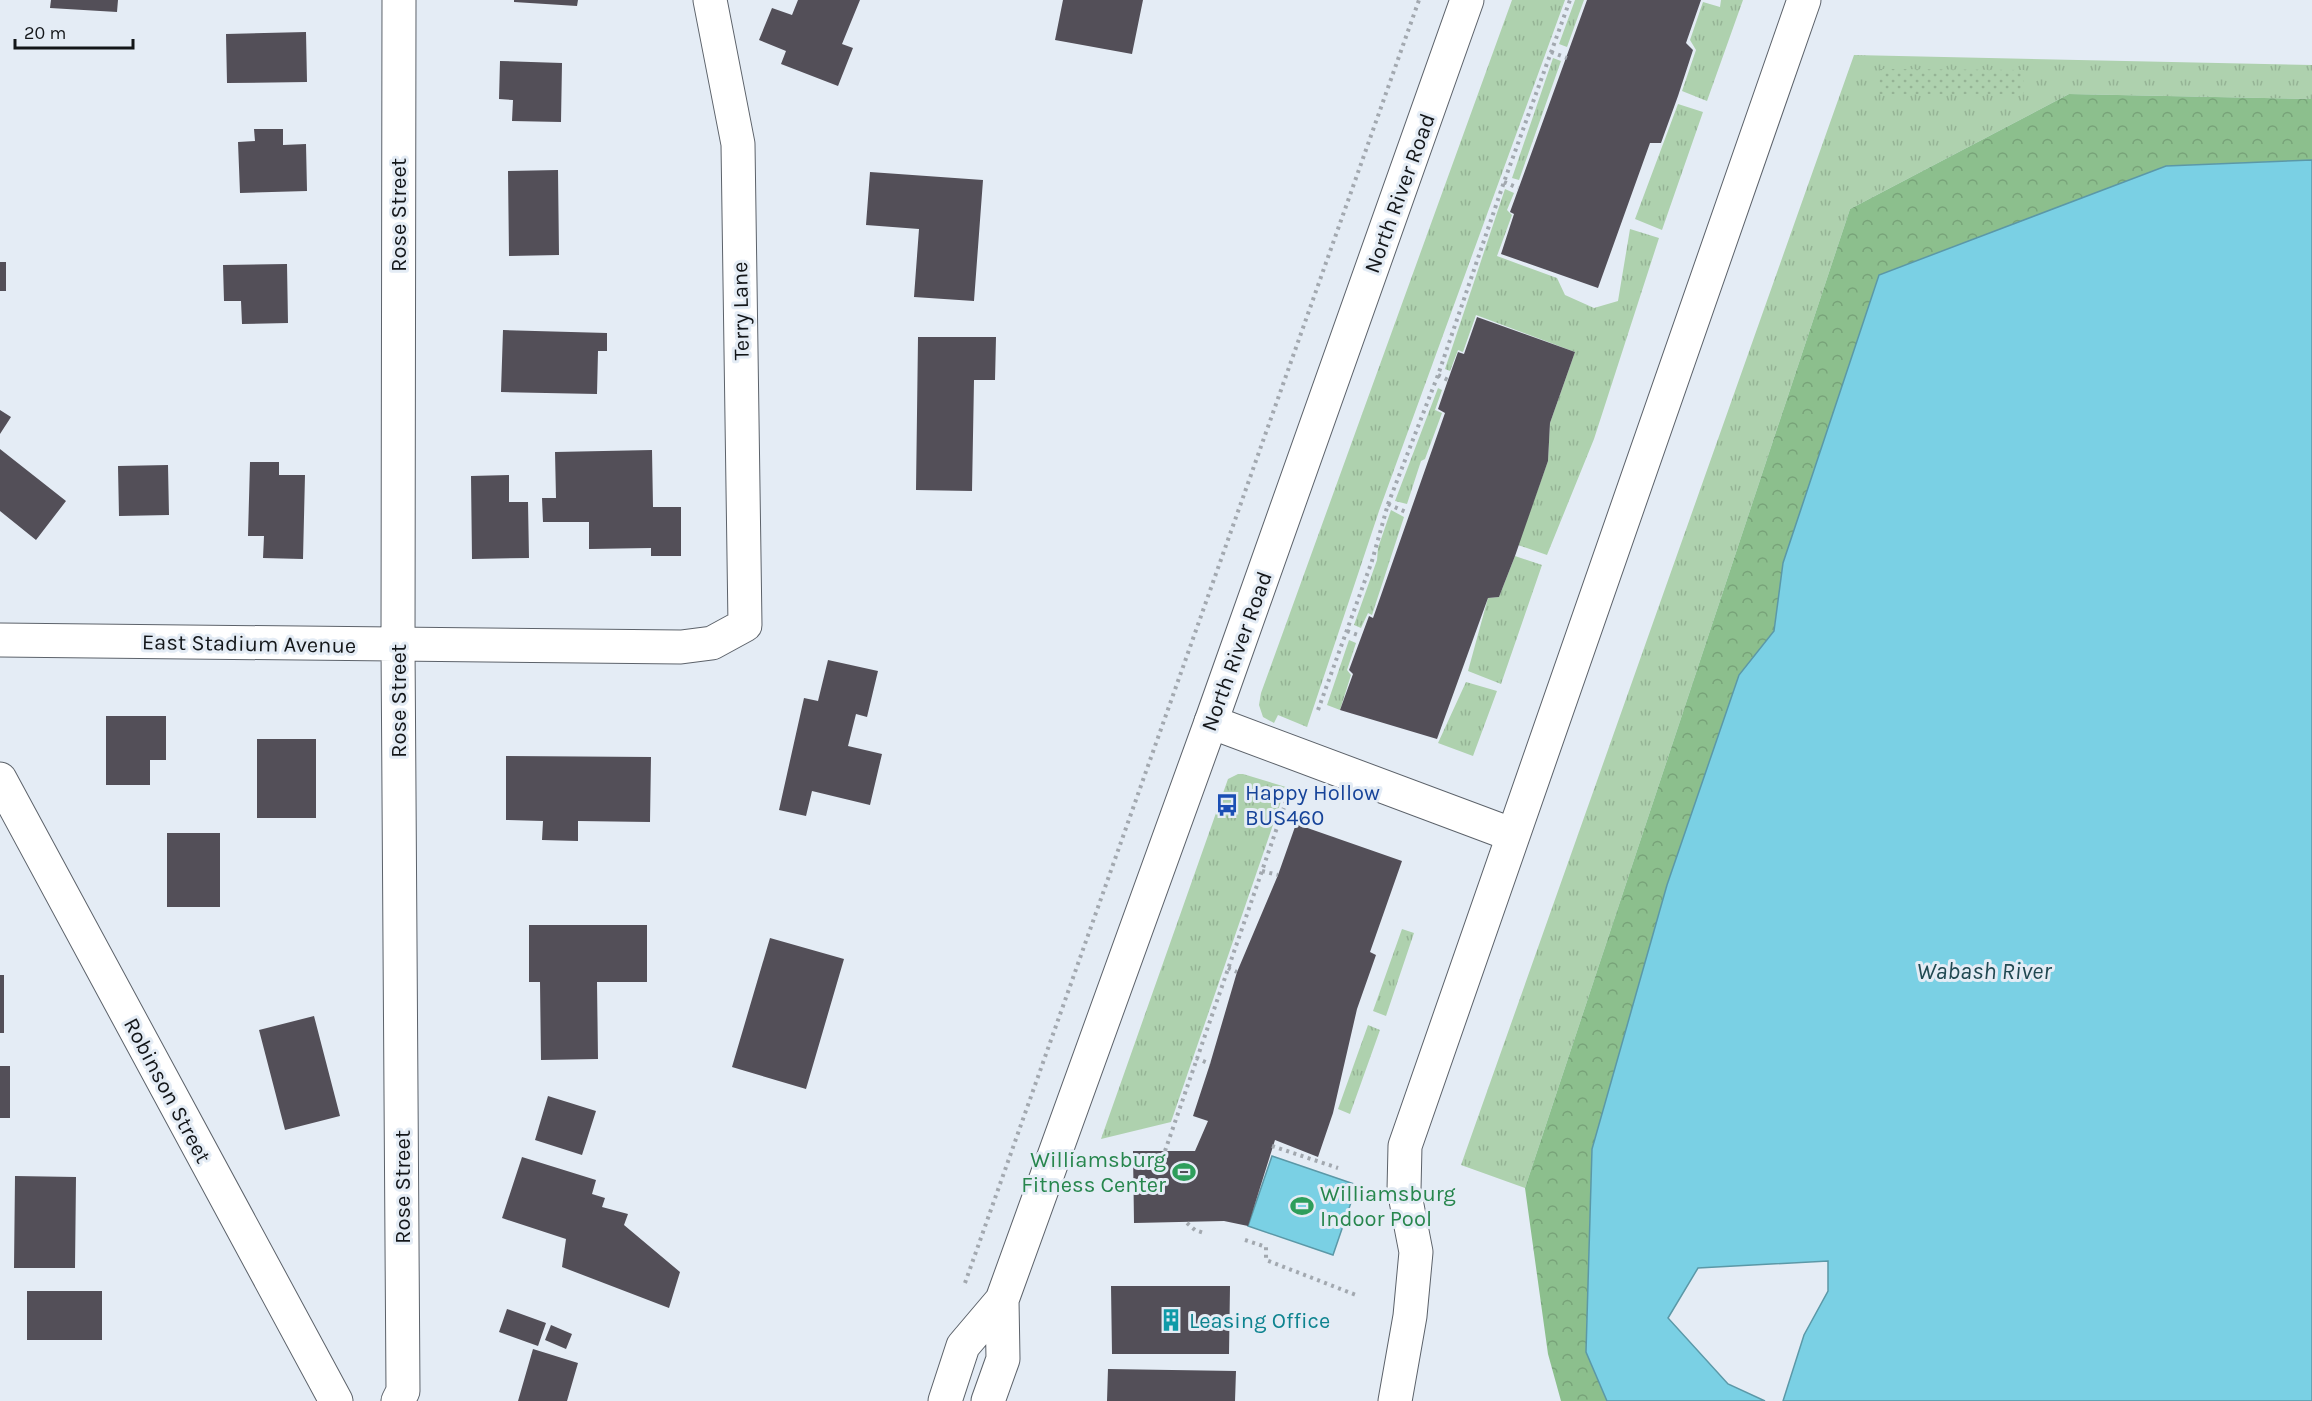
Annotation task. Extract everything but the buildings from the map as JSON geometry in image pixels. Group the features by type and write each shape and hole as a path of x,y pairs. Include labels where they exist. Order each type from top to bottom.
{"street":[{"name":"Rose Street","path":"398,1401 403,1390 398,645 399,0"},
{"name":"Terry Lane","path":"710,0 738,144 745,625"},
{"name":"North River Road","path":"945,1401 963,1346 1002,1300 1211,722 1467,0"},
{"path":"1395,1401 1410,1316 1416,1252 1404,1190 1405,1146 1804,0"},
{"name":"East Stadium Avenue","path":"0,640 681,647 712,643 745,625"},
{"path":"1211,722 1513,835"},
{"name":"Robinson Street","path":"0,779 336,1401"},
{"name":"North River Road","path":"988,1401 1003,1359 1002,1300"}],"path":[{"path":"963,1288 1419,0"},
{"path":"1318,710 1372,561 1388,504 1438,375 1504,182 1570,0"},
{"path":"1551,52 1567,58"},
{"path":"1504,182 1518,188"},
{"path":"1438,375 1448,380"},
{"path":"1388,504 1408,513"},
{"path":"1347,631 1361,636"},
{"path":"1165,1151 1293,781"},
{"path":"1262,871 1278,875"},
{"path":"1228,968 1237,972"},
{"path":"1196,1058 1210,1064"},
{"path":"1272,1146 1338,1168"},
{"path":"1187,1223 1195,1230 1204,1233"},
{"path":"1245,1240 1266,1247 1266,1260 1356,1295"}],"green space":[{"path":"1512,0 1565,0 1379,511 1307,727 1278,715 1274,723 1263,717 1259,705 1261,693"},
{"path":"1575,0 1584,0 1567,47 1559,44"},
{"path":"1721,0 1743,0 1707,101 1682,91 1696,50 1690,40 1703,2 1720,7"},
{"path":"1854,55 2312,65 2312,99 2069,94 1850,209 1525,1188 1461,1165"},
{"path":"1553,58 1561,61 1519,180 1512,178"},
{"path":"1880,69 2024,70 2024,94 1879,94"},
{"path":"2069,94 2312,99 2312,160 2166,166 1783,563 1774,631 1739,675 1667,885 1592,1149 1586,1352 1607,1401 1561,1401 1548,1354 1525,1188 1850,209"},
{"path":"1678,104 1703,112 1662,230 1635,219"},
{"path":"1505,189 1514,193 1507,210 1512,215 1497,256 1557,278 1565,295 1594,308 1618,301 1630,229 1659,238 1594,439 1547,555 1518,545 1548,461 1550,423 1575,352 1476,315 1463,352 1458,350 1450,371 1445,369"},
{"path":"1438,388 1442,390 1435,410 1442,413 1425,459 1421,461 1407,504 1395,501"},
{"path":"1391,510 1404,517 1372,615 1368,613 1361,628 1354,625 1377,560 1378,548"},
{"path":"1515,556 1542,565 1501,684 1468,671 1488,598 1499,597"},
{"path":"1349,640 1356,643 1347,670 1351,675 1340,710 1327,705"},
{"path":"1466,682 1497,691 1473,756 1438,743"},
{"path":"1238,774 1286,787 1171,1122 1101,1139 1228,779"},
{"path":"1402,929 1414,933 1386,1016 1373,1011"},
{"path":"1368,1025 1380,1030 1350,1114 1338,1109"}],"water":[{"name":"Wabash River","path":"2312,160 2312,1401 1783,1401 1804,1335 1828,1291 1828,1261 1698,1268 1668,1318 1728,1384 1765,1401 1607,1401 1586,1352 1592,1149 1667,885 1739,675 1774,631 1783,563 1879,275 2166,166"},
{"name":"Williamsburg Indoor Pool","path":"1272,1156 1357,1185 1333,1255 1248,1226"}],"place":[{"name":"Happy Hollow BUS460","path":"1227,805"},
{"name":"Williamsburg Fitness Center","path":"1184,1172"},
{"name":"Williamsburg Indoor Pool","path":"1302,1206"},
{"name":"Leasing Office","path":"1171,1320"}]}
